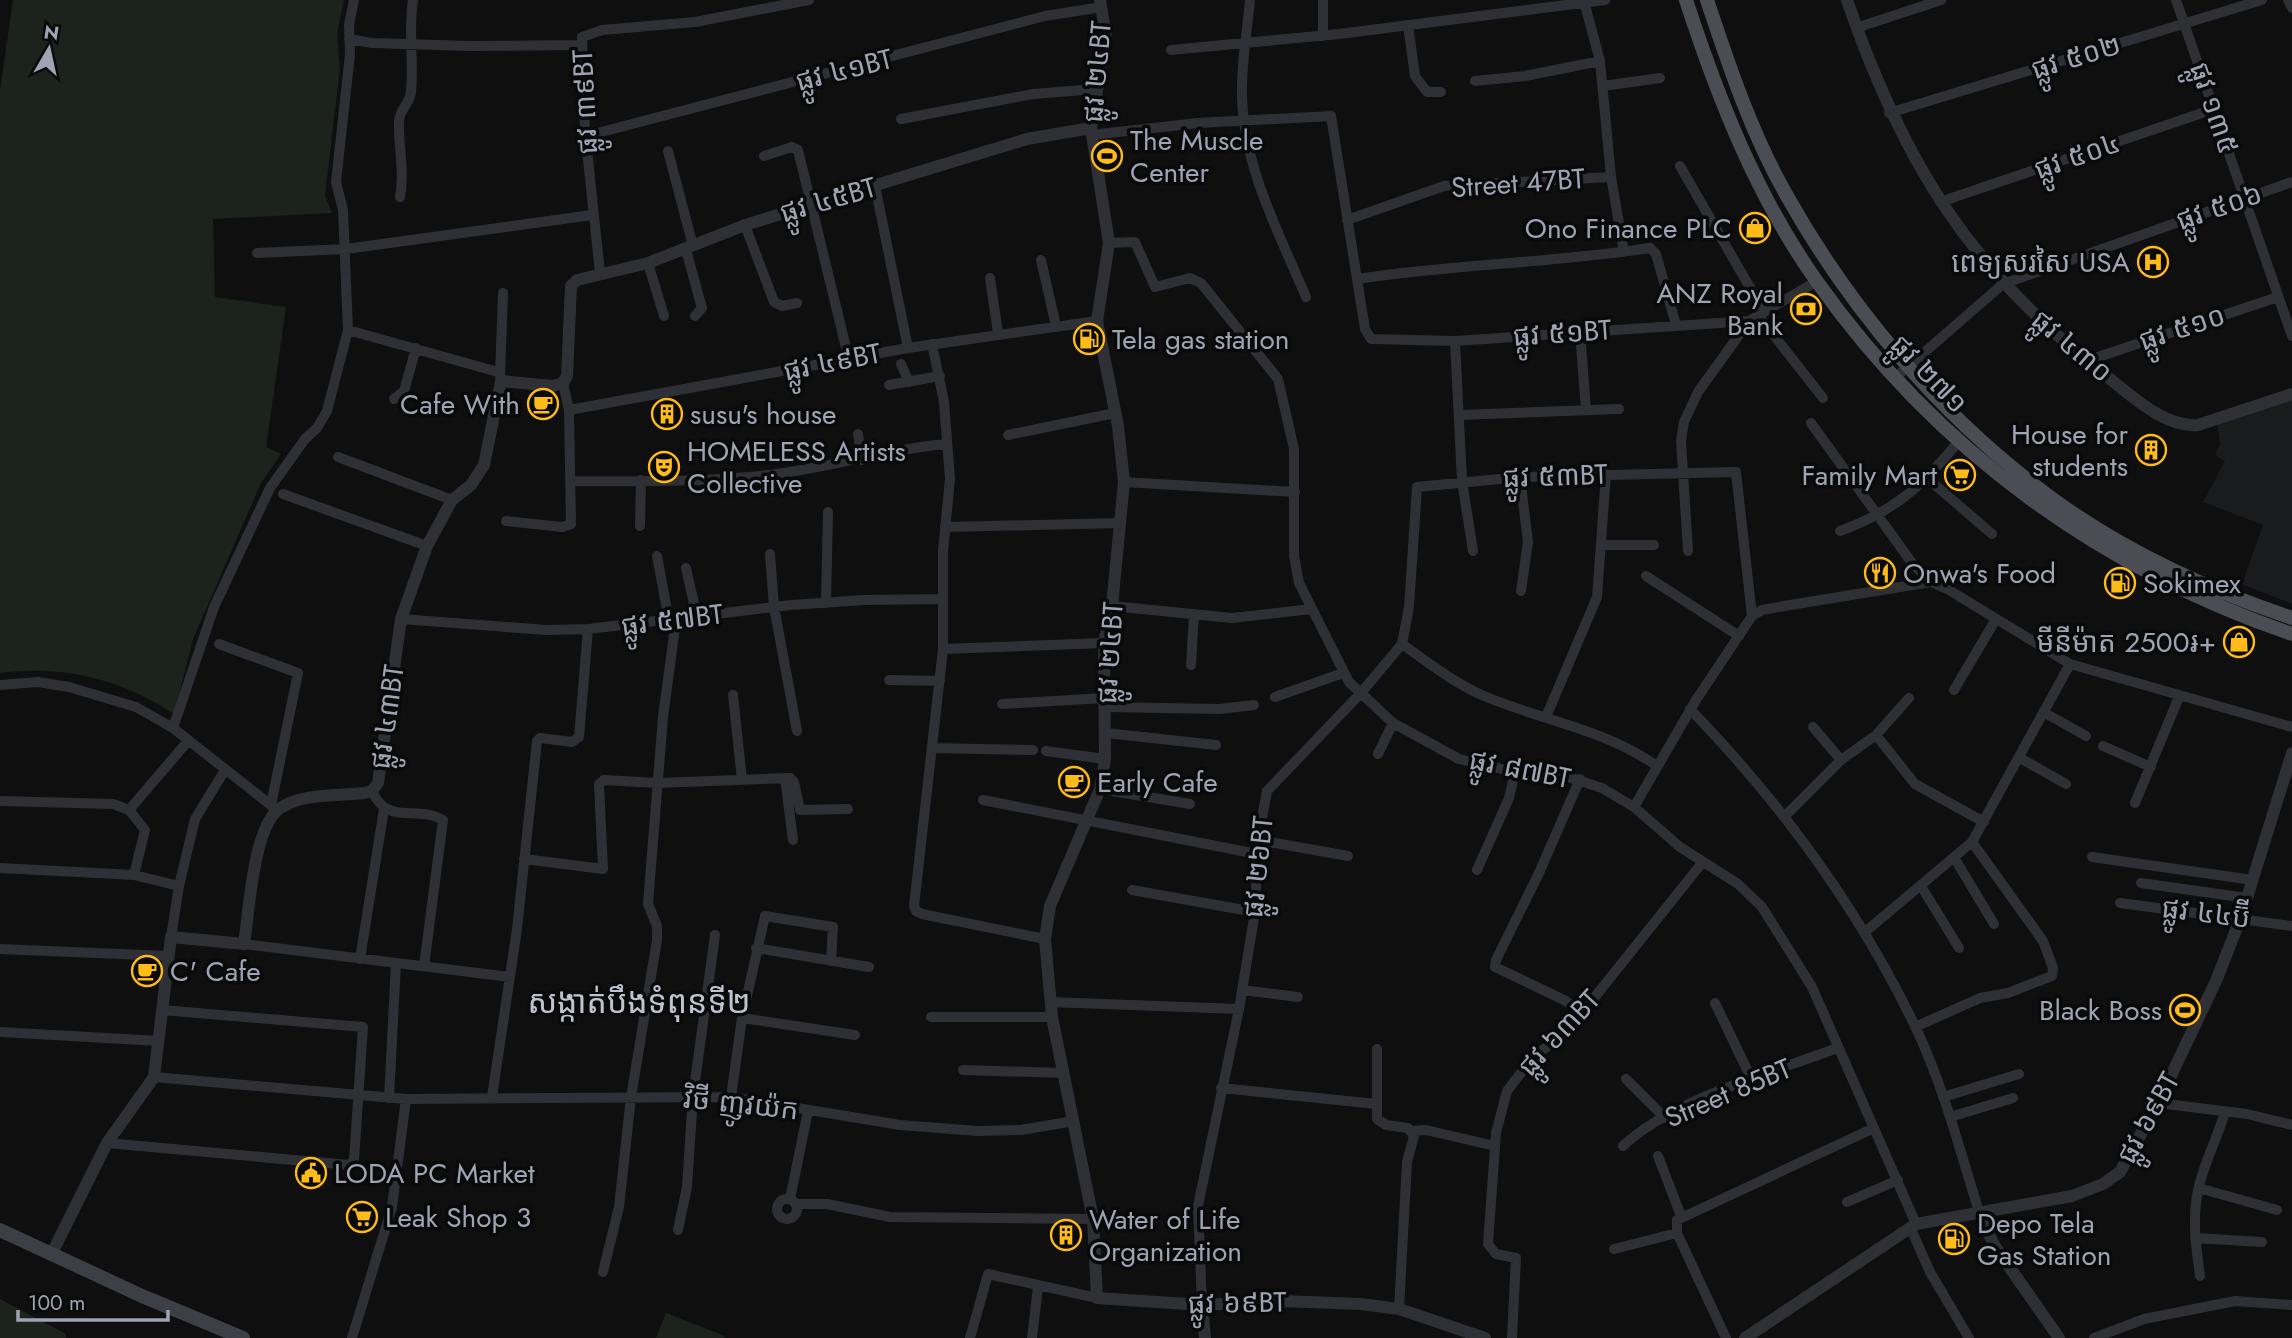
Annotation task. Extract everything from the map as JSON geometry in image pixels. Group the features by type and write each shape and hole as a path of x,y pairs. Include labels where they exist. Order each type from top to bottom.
{"main road":[{"name":"ផ្លូវ ២៧១","path":"1686,0 1726,111 1770,203 1817,282 1896,377 1959,441 2039,508 2113,555 2260,623 2292,634"},
{"name":"ផ្លូវ ២៧១","path":"1707,0 1744,104 1785,194 1833,273 1909,366 1973,431 2047,495 2114,538 2196,581 2292,618"},
{"path":"0,1230 51,1255 243,1338"}],"street":[{"path":"173,728 214,607 270,488 327,411 348,330 343,210 336,182 349,24 355,0"},
{"path":"400,197 402,175 399,122 401,109 411,96 413,43 409,26 413,0"},
{"name":"ផ្លូវ ៣៩BT","path":"600,273 592,215 580,45 582,37 587,33 602,30 695,22 809,0"},
{"path":"1250,0 1242,70 1244,121 1265,201 1306,297"},
{"path":"1323,0 1323,36"},
{"path":"1171,50 1323,36 1584,5 1605,0"},
{"name":"ផ្លូវ ៤៣០","path":"1847,0 1889,113 1940,202 1969,245 2003,284 2087,361 2136,399 2183,425 2198,425 2292,394"},
{"path":"1856,28 1941,0"},
{"name":"ផ្លូវ ១៣៥","path":"2176,0 2292,336"},
{"name":"ផ្លូវ ៥០២","path":"1889,113 2262,0"},
{"path":"2288,0 2292,8"},
{"name":"ផ្លូវ ២៤BT","path":"1097,1298 1093,1219 1052,1017 1045,939 1050,905 1100,789 1106,733 1104,643 1112,606 1124,482 1115,413 1097,321 1109,243 1091,132 1106,36 1101,3"},
{"name":"ផ្លូវ ៤១BT","path":"586,136 1101,3"},
{"path":"1584,5 1600,61 1611,177 1624,252"},
{"path":"1408,25 1415,76 1427,92 1441,92"},
{"path":"349,39 372,43 495,47 580,45"},
{"path":"1475,81 1525,76 1600,61"},
{"path":"1603,86 1660,78"},
{"path":"901,119 1033,94 1096,89"},
{"name":"ផ្លូវ ៥០៤","path":"1940,202 2214,109"},
{"path":"1091,132 1331,116 1357,279 1422,269 1653,250 1676,325"},
{"name":"ផ្លូវ ៤៥BT","path":"563,383 567,376 571,286 577,280 648,263 745,225 1027,139 1091,132"},
{"path":"764,156 797,148 849,360"},
{"path":"668,151 702,308 695,316"},
{"path":"1680,166 1757,316 1823,398"},
{"name":"Street 47BT","path":"1347,220 1444,186 1611,177"},
{"name":"ផ្លូវ ៥០៦","path":"1896,377 2003,284 2292,182"},
{"path":"875,187 908,348"},
{"path":"257,253 346,249 592,215"},
{"path":"745,225 774,302 782,306 797,303"},
{"name":"ផ្លូវ ៨៧BT","path":"1109,243 1135,242 1155,287 1190,278 1201,283 1278,379 1294,449 1294,556 1299,583 1343,673 1360,694 1393,723 1459,759 1515,772 1580,779 1634,807 1702,863 1738,884 1762,907 1812,987 1898,1180 1930,1272 1969,1338"},
{"path":"1041,260 1056,326"},
{"path":"648,263 664,316"},
{"path":"990,278 998,333"},
{"name":"ផ្លូវ ៥១BT","path":"1357,279 1365,329 1368,336 1375,339 1455,341 1676,325 1757,316"},
{"path":"1688,551 1681,441 1684,422 1698,392 1757,316 1817,282"},
{"path":"500,376 503,293"},
{"name":"ផ្លូវ ៥១០","path":"2087,361 2278,297"},
{"name":"ផ្លូវ ៤៩BT","path":"569,410 908,348 998,333 1097,321"},
{"path":"348,330 416,348 500,376 553,386 563,383 569,410 572,510 569,526 506,521"},
{"path":"1580,332 1586,410"},
{"path":"1455,341 1462,481 1473,551"},
{"path":"932,344 940,376 950,479 942,599 943,649 916,911 1045,939"},
{"path":"394,399 404,391 416,348"},
{"path":"901,364 909,382"},
{"name":"ផ្លូវ ៤៣BT","path":"274,808 307,799 372,791 380,778 401,619 427,545 452,500 471,485 484,465 500,376"},
{"path":"889,385 940,376"},
{"path":"1458,415 1619,409"},
{"path":"1008,435 1115,413"},
{"path":"1811,423 1878,516 1931,582 2070,664 2292,727"},
{"path":"858,434 862,460"},
{"path":"1840,531 1878,516 1905,499 1959,441"},
{"path":"571,481 758,476 862,460 914,447 946,444"},
{"path":"338,457 452,500"},
{"name":"ផ្លូវ ៥៣BT","path":"1427,485 1520,477 1736,472 1752,616"},
{"path":"1546,717 1597,597 1603,545 1605,474"},
{"path":"1520,477 1528,542 1521,591"},
{"path":"1927,478 1992,534"},
{"path":"640,526 641,480"},
{"path":"1124,482 1295,492"},
{"name":"ផ្លូវ ២៦BT","path":"1202,1305 1197,1215 1239,1009 1255,912 1258,840 1267,791 1360,694 1402,644 1409,607 1417,487 1427,485"},
{"path":"283,494 427,545"},
{"path":"826,603 828,512"},
{"path":"945,527 1121,523"},
{"path":"1603,545 1654,545"},
{"path":"771,554 774,607 797,731"},
{"path":"603,1272 619,1207 631,1097 657,940 657,926 648,904 672,620 657,556"},
{"path":"686,568 697,617"},
{"path":"1646,576 1739,636"},
{"path":"1634,807 1690,709 1752,616 1762,610 1879,593 1931,582"},
{"name":"ផ្លូវ ៥៧BT","path":"401,619 520,629 588,629 774,607 942,599"},
{"path":"1112,606 1232,618 1311,609"},
{"path":"1191,665 1194,614"},
{"path":"1954,690 1997,619"},
{"path":"492,1097 510,977 537,741 540,738 572,742 579,737 588,629"},
{"path":"943,649 1104,643"},
{"path":"219,644 298,673 274,808 264,829 244,944"},
{"path":"1402,644 1451,679 1484,696 1610,738 1657,766"},
{"path":"1865,932 1972,842 2021,758 2070,664"},
{"path":"1275,697 1343,673"},
{"path":"889,680 940,681"},
{"path":"0,685 38,682 97,693 136,707 173,728 274,808"},
{"path":"733,695 742,780"},
{"path":"2135,803 2179,697"},
{"path":"1784,817 1841,760 1876,734 1909,698"},
{"path":"1002,704 1104,703 1219,709 1254,705"},
{"path":"1690,709 1741,762 1821,864 1865,932 1915,1027 1950,1117 1979,1212 1994,1245 2059,1338"},
{"path":"2045,713 2086,736"},
{"path":"1378,754 1393,723"},
{"path":"1812,727 1841,760"},
{"path":"1106,733 1216,745"},
{"path":"1876,734 1915,784 1984,822"},
{"path":"129,810 188,741"},
{"path":"2103,746 2151,767"},
{"path":"932,748 1033,750"},
{"path":"1046,751 1105,759"},
{"name":"ផ្លូវ ៦៩BT","path":"1745,1338 1914,1227 1979,1212 2072,1196 2103,1184 2126,1163 2216,981 2241,917 2292,753"},
{"path":"2021,758 2066,784"},
{"path":"51,1255 107,1143 155,1077 168,956 179,886 195,819 225,770"},
{"path":"1477,870 1508,798 1515,772"},
{"path":"524,859 603,869 600,781 657,783 785,778 794,782 800,810 848,809"},
{"path":"785,778 793,839"},
{"path":"1580,779 1495,967 1498,972 1564,1000 1582,1012"},
{"path":"1100,789 1190,804"},
{"path":"372,791 378,804 384,809 443,820 424,965"},
{"path":"983,800 1257,854"},
{"path":"0,801 113,804 129,810 145,830 134,875"},
{"path":"360,959 384,809"},
{"path":"1258,840 1348,856"},
{"path":"1915,1027 1980,998 2008,993 2052,976 2053,968 2043,941 1972,842"},
{"path":"2092,857 2253,880"},
{"path":"1955,859 1994,925"},
{"name":"ផ្លូវ ៦៣BT","path":"1512,1338 1516,1258 1496,1254 1488,1244 1494,1146 1505,1100 1513,1082 1533,1057 1566,1033 1702,863"},
{"path":"0,868 134,875 179,886"},
{"path":"2141,883 2247,898"},
{"path":"1921,887 1959,948"},
{"path":"1132,890 1255,912"},
{"name":"ផ្លូវ ៤៤ប៊ី","path":"2120,903 2241,917 2292,926"},
{"path":"731,1097 742,1018 765,916 829,925 835,931 831,961"},
{"path":"678,1230 687,1187 693,1096 715,935"},
{"path":"171,937 510,977"},
{"path":"756,948 869,967"},
{"path":"0,949 168,956"},
{"path":"389,1098 396,963"},
{"path":"1242,990 1298,997"},
{"path":"1050,1002 1239,1009"},
{"path":"1715,1003 1752,1080"},
{"path":"107,1143 349,1165 354,1160 363,1027 162,1010"},
{"path":"931,1017 1052,1017"},
{"path":"742,1018 855,1035"},
{"path":"0,1032 159,1041"},
{"name":"Street 85BT","path":"1623,1146 1634,1136 1702,1098 1838,1048"},
{"path":"1377,1049 1376,1104 1380,1123 1412,1130 1426,1130 1494,1146"},
{"path":"962,1070 1063,1073"},
{"path":"1943,1097 2019,1073"},
{"name":"វិថី ញូវយ៉ក","path":"155,1077 389,1098 731,1097 900,1125 978,1131 1021,1130 1074,1121"},
{"path":"1626,1079 1665,1118"},
{"path":"1221,1088 1376,1104"},
{"path":"352,1338 392,1207 405,1098"},
{"path":"1950,1117 2013,1098"},
{"path":"2158,1103 2292,1125"},
{"path":"808,1111 793,1202 827,1204 890,1217 1093,1219"},
{"path":"2200,1276 2195,1238 2199,1188 2225,1112"},
{"path":"1726,1338 1677,1233 1675,1225 1681,1216 1874,1128"},
{"path":"1399,1309 1407,1161 1412,1130"},
{"path":"1658,1156 1681,1216"},
{"path":"1847,1202 1898,1180"},
{"path":"2199,1188 2277,1210"},
{"path":"1614,1249 1677,1233"},
{"path":"2195,1238 2263,1242"},
{"name":"ផ្លូវ ៦៩BT","path":"970,1338 988,1274 1097,1298 1202,1305 1283,1301 1361,1304 1399,1309 1485,1338"},
{"path":"1032,1338 1038,1287"},
{"path":"2094,1338 2144,1319 2235,1301 2292,1305"},
{"path":"1202,1305 1205,1338"}],"shaded area":[{"path":"13,0 344,0 337,34 340,68 325,196 332,213 213,219 215,297 286,307 266,447 281,454 261,483 193,639 174,714 133,692 91,677 47,671 0,673 0,91"},
{"path":"2292,399 2292,604 2242,584 2263,525 2203,502 2225,461 2215,455 2220,444 2217,423"},
{"path":"0,1299 66,1334 66,1338 0,1338"},
{"path":"666,1313 725,1336 656,1338"}],"place":[{"name":"The Muscle Center","path":"1107,156"},
{"name":"Ono Finance PLC","path":"1755,228"},
{"name":"ពេទ្យសរសៃ USA","path":"2153,262"},
{"name":"ANZ Royal Bank","path":"1806,309"},
{"name":"Tela gas station","path":"1089,339"},
{"name":"Cafe With","path":"543,404"},
{"name":"susu's house","path":"667,414"},
{"name":"House for students","path":"2151,450"},
{"name":"HOMELESS Artists Collective","path":"664,467"},
{"name":"Family Mart","path":"1960,475"},
{"name":"Onwa's Food","path":"1880,573"},
{"name":"Sokimex","path":"2120,583"},
{"name":"មីនីម៉ាត 2500៛+","path":"2239,642"},
{"name":"Early Cafe","path":"1074,782"},
{"name":"C' Cafe","path":"147,971"},
{"name":"Black Boss","path":"2185,1010"},
{"name":"LODA PC Market","path":"311,1173"},
{"name":"Leak Shop 3","path":"362,1217"},
{"name":"Water of Life Organization","path":"1066,1235"},
{"name":"Depo Tela Gas Station","path":"1954,1239"}],"district":[{"name":"សង្កាត់បឹងទំពុនទី២","path":"639,1002"}]}
